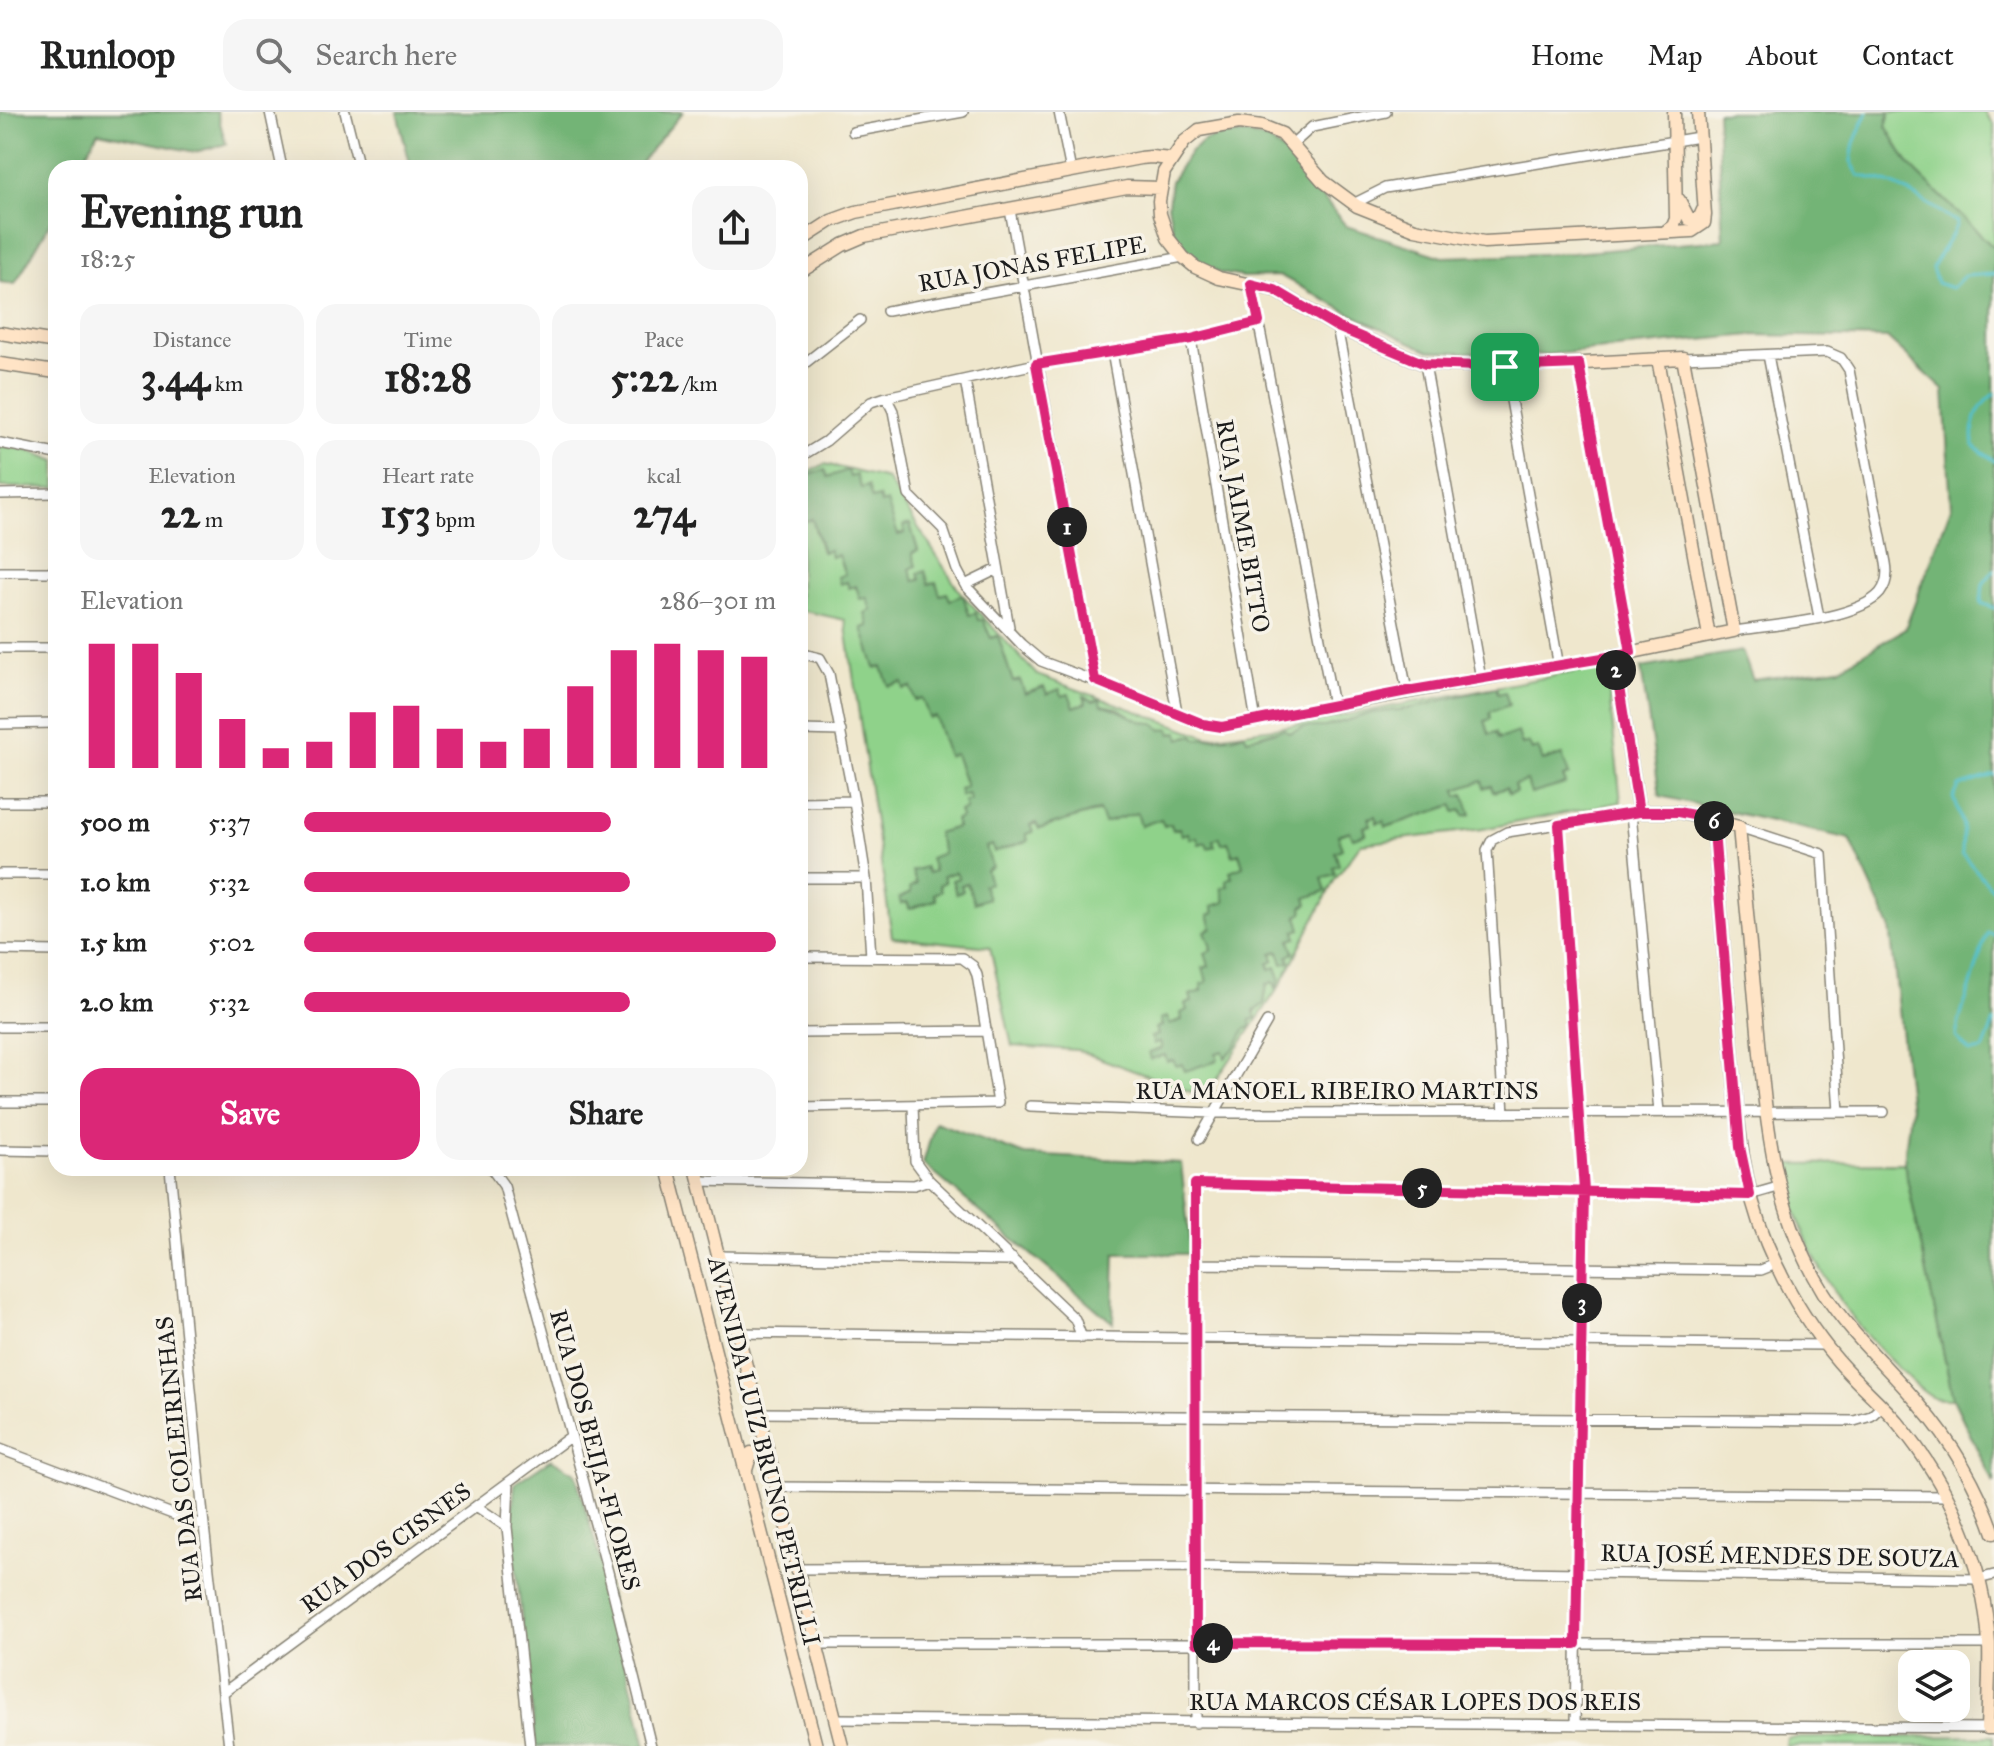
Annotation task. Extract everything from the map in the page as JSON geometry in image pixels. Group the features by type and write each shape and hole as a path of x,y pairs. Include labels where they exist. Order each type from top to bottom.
{"street":[{"path":"270,112 280,160"},
{"path":"345,112 357,160"},
{"path":"853,132 963,112"},
{"path":"1059,112 1077,197"},
{"path":"1293,144 1312,127 1386,112"},
{"path":"1665,232 1676,219 1678,197 1674,112"},
{"path":"886,397 893,411 909,495 943,529 965,585 1033,656 1203,724 1222,727 1846,612 1882,591 1886,581 1886,563 1849,370 1841,358 1827,352 1505,367 1425,364 1337,327 1275,290 1206,273 1183,257 1163,226 1160,214 1164,172 1184,142 1199,130 1239,123 1262,126 1282,134 1323,181 1353,204 1415,229 1484,242 1692,231 1704,223 1705,205 1698,112"},
{"path":"1353,204 1385,188 1699,137"},
{"path":"808,236 831,221 856,212 1151,157 1171,159"},
{"path":"1000,185 998,200 1006,210 1022,287 1095,680"},
{"path":"808,267 864,236 1127,187 1161,188"},
{"path":"1678,197 1686,215 1692,220 1699,219 1705,205"},
{"path":"831,221 843,245"},
{"name":"RUA JONAS FELIPE","path":"887,311 1183,257"},
{"path":"1251,284 1333,705"},
{"path":"808,361 860,320"},
{"path":"808,452 826,441 871,402 886,397 1036,364 1191,339 1259,322"},
{"path":"1337,327 1407,691"},
{"path":"0,333 48,341"},
{"name":"RUA JAIME BITTO","path":"1191,339 1256,721"},
{"path":"1112,352 1177,712"},
{"path":"1768,355 1819,617"},
{"path":"1683,358 1734,631"},
{"path":"1658,359 1709,636"},
{"path":"0,364 48,371"},
{"path":"1425,364 1481,679"},
{"path":"1579,364 1631,652"},
{"path":"1505,367 1559,667"},
{"path":"965,380 1009,631"},
{"path":"0,443 48,452"},
{"path":"0,494 48,493"},
{"path":"965,585 998,569"},
{"path":"0,572 48,572"},
{"path":"0,648 48,648"},
{"path":"808,655 820,658 828,669 841,731 866,878 871,957"},
{"path":"1614,656 1635,812 1659,1112"},
{"path":"0,724 48,723"},
{"path":"808,730 841,731"},
{"path":"808,802 854,801"},
{"path":"0,802 48,802"},
{"path":"1504,1113 1486,853 1489,844 1507,832 1635,812 1678,812 1713,819 1822,854 1839,1112"},
{"path":"1713,819 1740,1147 1750,1195 1776,1264 1799,1307 1825,1345 1924,1457 1965,1537 1978,1579 1989,1644 1991,1728"},
{"path":"1559,825 1584,1191 1575,1725"},
{"path":"1739,827 1765,1112 1778,1187 1793,1231 1824,1292 1860,1342 1919,1403 1948,1441 1972,1483 1994,1533"},
{"path":"0,874 48,874"},
{"path":"808,878 866,878"},
{"path":"0,950 48,951"},
{"path":"808,957 962,958 969,962 977,975 998,1103 808,1107"},
{"path":"1199,1139 1267,1022"},
{"path":"0,1027 48,1027"},
{"path":"808,1033 987,1031"},
{"path":"0,1102 48,1102"},
{"path":"913,1105 915,1161 929,1180 1075,1319 1082,1338"},
{"name":"RUA MANOEL RIBEIRO MARTINS","path":"1030,1106 1213,1113 1884,1112"},
{"path":"0,1150 48,1151"},
{"name":"RUA DAS COLEIRINHAS","path":"171,1176 204,1526 229,1746"},
{"name":"RUA DOS BEIJA-FLORES","path":"497,1176 504,1186 651,1746"},
{"name":"AVENIDA LUIZ BRUNO PETRILLI","path":"670,1176 816,1746"},
{"name":"AVENIDA LUIZ BRUNO PETRILLI","path":"698,1176 842,1746"},
{"path":"736,1176 914,1185 929,1180"},
{"path":"1196,1723 1195,1184 1750,1195 1778,1187"},
{"path":"718,1256 1008,1261 1012,1258"},
{"path":"1195,1264 1761,1270 1776,1264"},
{"path":"737,1333 1825,1345"},
{"path":"723,1377 733,1388 748,1444 758,1447 765,1442"},
{"path":"758,1413 1854,1421 1871,1416 1882,1406"},
{"name":"RUA DOS CISNES","path":"224,1692 571,1436"},
{"path":"0,1449 204,1526"},
{"path":"746,1470 751,1453 763,1455 770,1463"},
{"path":"509,1482 507,1527 530,1746"},
{"path":"776,1487 1946,1496"},
{"path":"476,1506 507,1527"},
{"name":"RUA JOSÉ MENDES DE SOUZA","path":"797,1569 1195,1567 1978,1579 1994,1575"},
{"path":"816,1644 1989,1644"},
{"name":"RUA MARCOS CÉSAR LOPES DOS REIS","path":"835,1719 1991,1728"}],"green space":[{"path":"0,112 217,112 226,144 195,152 98,132 83,160 48,160 48,227 15,284 0,282"},
{"path":"397,112 683,112 643,160 409,160"},
{"path":"1717,112 1890,112 1886,126 1908,164 1994,248 1994,1484 1953,1399 1904,1163 1910,1110 1890,927 1850,839 1660,796 1641,668 1742,651 1753,680 1839,668 1905,629 1951,507 1944,390 1887,338 1752,335 1543,355 1429,351 1281,276 1243,277 1204,266 1180,244 1173,231 1168,205 1171,181 1191,151 1205,140 1248,134 1270,141 1290,157 1346,226 1443,257 1572,253 1723,240"},
{"path":"1890,112 1984,112 1994,124 1994,248 1908,164 1886,126"},
{"path":"0,446 26,449 48,458 48,488 0,487"},
{"path":"825,464 887,479 960,592 1037,675 1208,737 1289,726 1606,666 1621,802 1483,829 1361,844 1335,879 1281,984 1205,1097 1077,1050 1012,1046 990,947 892,937 845,620 808,612 808,520 812,519 822,552 829,550 838,555 847,581 867,597 871,611 869,626 863,628 876,668 882,666 922,698 935,716 948,755 955,753 966,787 962,796 968,794 970,800 934,871 921,880 912,892 907,902 909,908 936,900 934,893 943,876 957,871 961,885 968,883 987,898 983,885 986,847 992,845 994,851 1028,840 1026,834 1030,825 1037,823 1040,829 1099,812 1137,812 1190,834 1219,837 1238,853 1244,866 1232,877 1226,902 1214,913 1207,982 1183,1019 1169,1024 1161,1020 1165,1055 1182,1064 1218,1059 1216,1053 1223,1051 1225,1057 1252,1016 1264,1004 1267,984 1274,982 1277,987 1268,962 1272,953 1279,951 1288,956 1297,915 1306,898 1333,867 1337,836 1351,831 1366,833 1364,827 1369,818 1375,816 1384,820 1387,827 1453,805 1470,814 1464,795 1458,796 1455,790 1482,781 1500,785 1529,781 1564,783 1563,755 1542,761 1523,745 1489,734 1485,721 1498,694 1496,688 1407,709 1372,713 1325,727 1303,727 1289,733 1273,731 1247,740 1244,733 1196,739 1193,735 1180,739 1142,723 1118,708 1085,698 1087,703 1073,707 1062,696 1047,694 1044,687 1024,694 1013,683 998,636 991,638 974,620 926,583 920,580 914,582 909,568 912,553 918,550 910,525 905,533 898,535 881,504 850,477 827,477 825,470 808,475 808,472"},
{"path":"825,470 828,477 848,470 850,477 856,475 861,488 868,486 872,499 879,497 881,504 887,502 898,535 905,533 903,526 910,524 918,551 912,553 916,566 910,569 914,581 920,580 918,573 925,571 929,584 936,582 940,595 947,593 950,600 963,595 969,615 976,613 978,620 983,620 991,638 998,636 1013,682 1020,680 1025,694 1044,687 1047,694 1060,689 1062,696 1069,694 1074,707 1086,703 1084,696 1093,701 1100,699 1102,705 1154,723 1162,730 1169,728 1171,734 1178,732 1180,739 1193,735 1196,739 1231,737 1244,733 1247,739 1284,729 1289,733 1303,727 1325,727 1372,713 1407,709 1496,687 1498,694 1505,692 1509,705 1490,712 1491,719 1485,721 1489,734 1496,732 1499,739 1518,732 1522,745 1529,743 1532,750 1538,748 1543,761 1562,755 1569,775 1563,777 1565,784 1531,794 1527,781 1514,785 1516,792 1509,794 1506,788 1493,792 1491,786 1484,788 1482,781 1456,790 1458,796 1464,794 1471,814 1464,816 1462,810 1455,812 1453,805 1386,827 1384,821 1377,823 1375,816 1369,818 1371,825 1364,827 1366,834 1353,838 1350,831 1338,835 1342,849 1335,852 1339,865 1333,867 1335,874 1322,878 1326,891 1306,898 1308,904 1297,916 1301,929 1295,931 1297,938 1290,940 1294,953 1288,956 1290,962 1283,964 1279,951 1272,953 1274,960 1268,963 1270,969 1276,967 1280,978 1276,989 1274,982 1267,984 1264,1004 1254,1011 1256,1018 1250,1020 1252,1027 1245,1029 1225,1058 1223,1051 1216,1053 1218,1060 1185,1071 1182,1064 1176,1066 1173,1060 1167,1062 1165,1055 1151,1059 1149,1053 1162,1048 1160,1042 1154,1044 1151,1037 1158,1035 1156,1028 1162,1026 1160,1019 1167,1017 1170,1024 1182,1020 1181,1013 1187,1010 1185,1004 1192,1002 1190,995 1202,991 1201,984 1207,982 1203,968 1209,966 1205,953 1212,950 1205,931 1212,928 1208,915 1214,913 1212,906 1225,902 1221,888 1228,886 1226,880 1232,877 1230,871 1243,866 1239,853 1233,855 1228,842 1222,844 1219,837 1213,840 1215,846 1208,848 1206,842 1199,844 1197,837 1190,839 1188,833 1182,835 1179,828 1173,830 1171,824 1164,826 1161,819 1141,826 1137,813 1104,823 1099,810 1039,829 1036,823 1030,825 1033,832 1026,834 1028,841 994,852 992,845 986,847 992,867 986,870 990,883 983,885 988,898 974,903 967,883 961,885 963,891 956,894 952,880 959,878 956,872 943,876 945,882 939,885 941,891 934,894 936,900 910,909 907,902 901,904 899,898 911,893 910,887 916,884 912,871 925,867 928,873 934,871 930,858 943,853 937,833 957,827 955,820 961,818 959,811 966,809 964,802 970,800 968,794 961,796 959,789 966,786 955,754 948,756 935,716 929,718 922,698 915,700 911,687 904,689 902,682 889,686 882,667 875,668 862,628 869,626 865,613 871,610 867,598 860,599 856,586 849,588 847,582 840,584 838,577 845,574 838,555 831,557 829,550 823,552 812,519 808,520 808,475"},
{"path":"935,1122 1025,1155 1181,1163 1191,1254 1115,1254 1113,1323 923,1164"},
{"path":"1904,1163 1953,1399 1934,1398 1924,1392 1855,1322 1823,1274 1810,1248 1782,1164"},
{"path":"551,1459 575,1473 604,1573 646,1746 536,1746 511,1524 515,1483"},
{"path":"1994,1736 1994,1746 1786,1746 1787,1738"}],"waterway":[{"path":"1867,112 1854,143 1851,161 1859,176 1898,187 1957,222 1932,268 1937,283 1952,288 1964,276 1994,274"},
{"path":"1994,394 1979,411 1973,438 1974,446 1994,461"},
{"path":"1994,570 1983,584 1981,603 1994,608"},
{"path":"1994,775 1959,786 1954,797 1963,825 1962,854 1994,891"},
{"path":"1994,935 1988,932 1986,937 1956,1037 1970,1052 1983,1050 1994,1022"}],"route":[{"path":"1505,367 1425,364 1337,327 1275,290 1251,284 1259,322 1191,339 1036,364 1095,680 1203,724 1222,727 1407,691 1614,656 1639,812 1559,825 1584,1191 1576,1644 1196,1643 1195,1184 1487,1189 1584,1191 1750,1195 1740,1147 1713,819 1678,812 1639,812 1626,734 1614,656 1631,652 1579,364 1505,367"}]}
